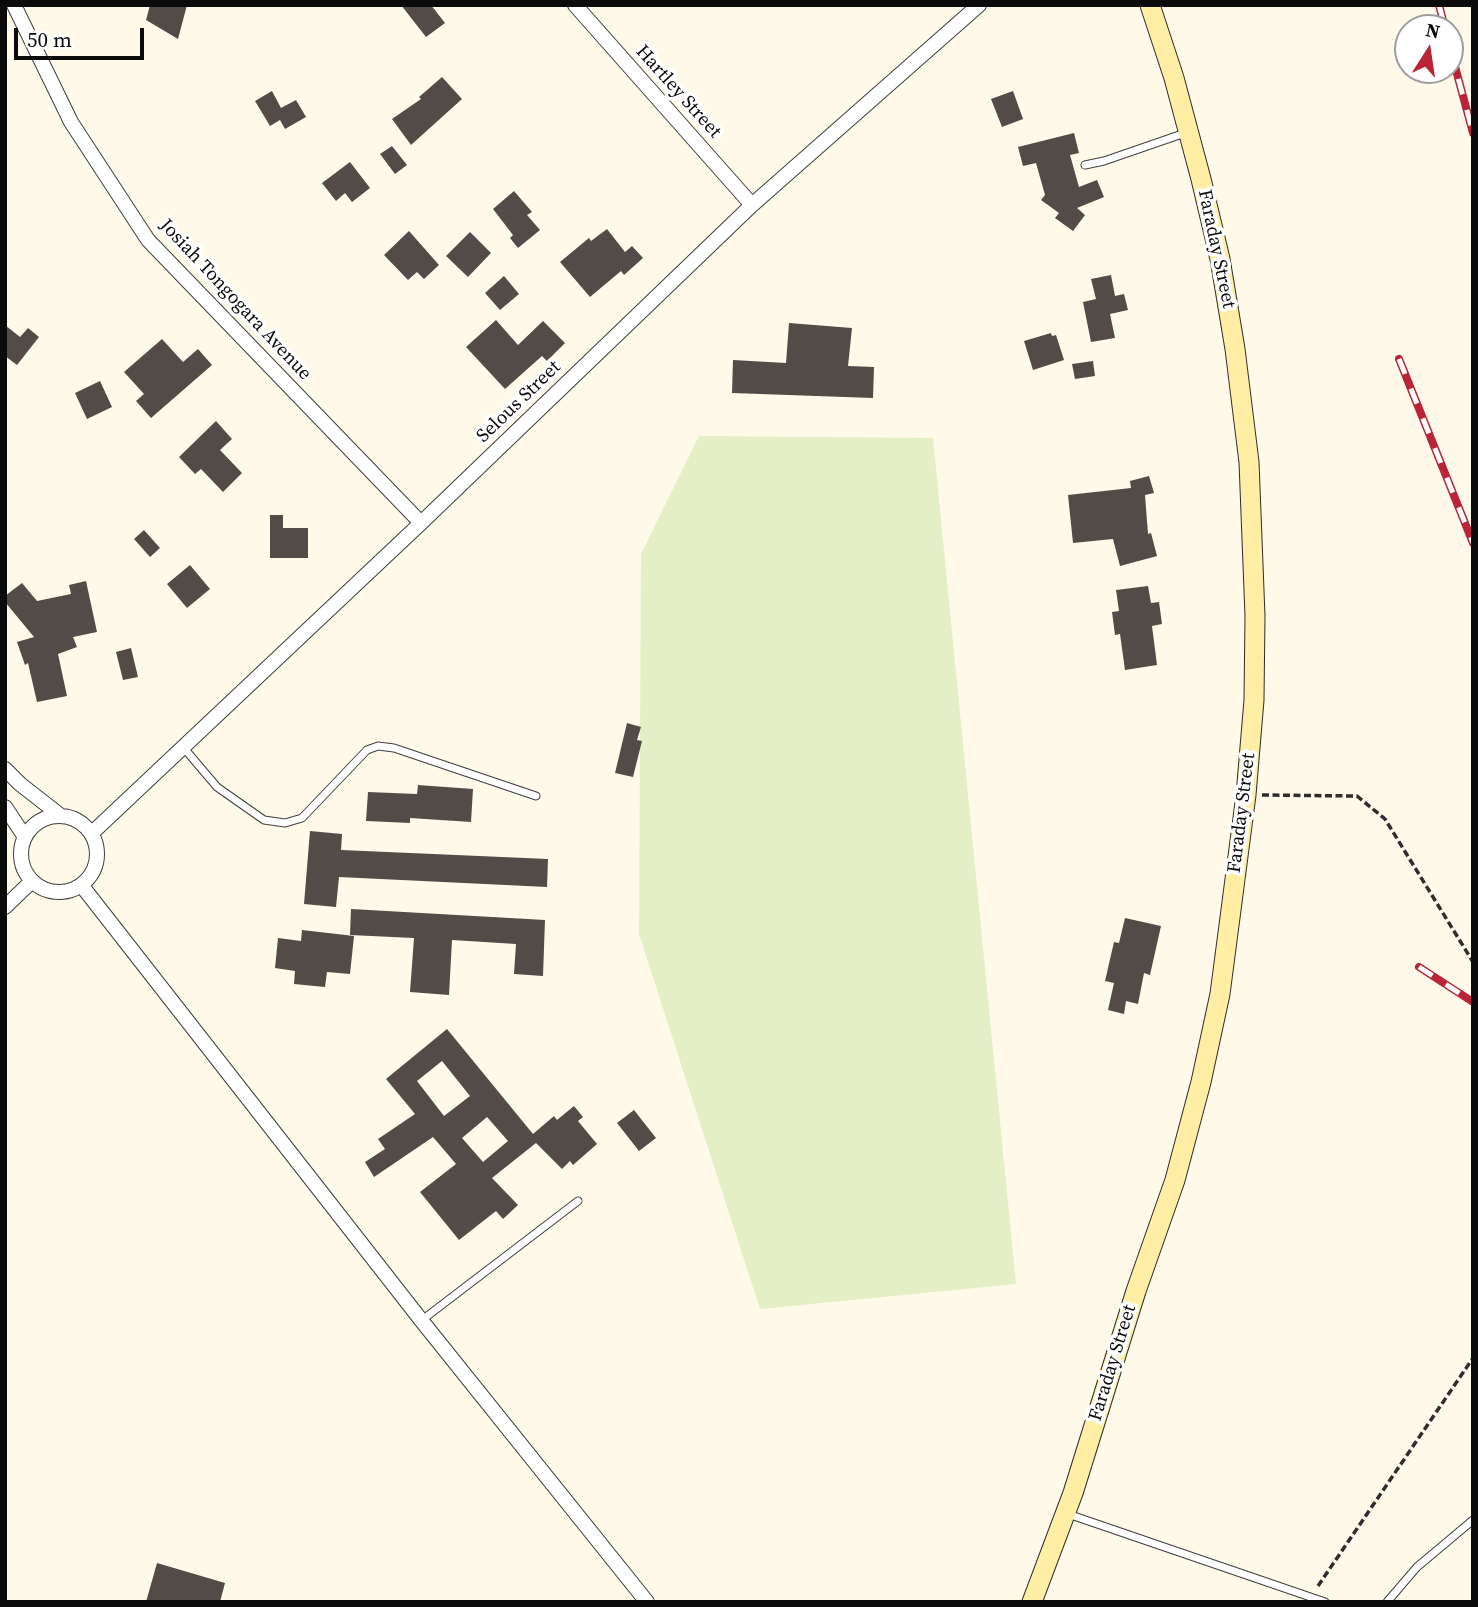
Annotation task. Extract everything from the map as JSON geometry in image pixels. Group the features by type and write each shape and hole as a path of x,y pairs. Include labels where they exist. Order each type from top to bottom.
{"street":[{"name":"Josiah Tongogara Avenue","path":"14,5 71,122 148,240 421,523"},
{"name":"Hartley Street","path":"575,5 752,205"},
{"name":"Selous Street","path":"92,833 421,523 752,205 978,5"},
{"name":"Faraday Street","path":"1032,1602 1175,1180 1201,1083 1220,994 1246,795 1254,700 1255,616 1249,462 1235,349 1220,259 1188,132 1150,5"},
{"path":"5,769 20,785 61,816 82,823 92,833 97,844 96,867 90,878 82,886 59,893 47,891 32,881 22,863 21,850 25,837 33,827 44,819 61,816"},
{"path":"5,807 25,837"},
{"path":"5,907 32,881"},
{"path":"82,886 421,1320 646,1602"}],"lane":[{"path":"1085,165 1188,132"},
{"path":"183,747 217,787 264,820 285,823 302,818 367,750 378,746 394,748 536,796"},
{"path":"421,1320 578,1201"},
{"path":"1064,1513 1325,1602"},
{"path":"1387,1602 1417,1567 1473,1520"}],"path":[{"path":"1246,795 1357,796 1385,819 1473,962"},
{"path":"1311,1597 1473,1358"}],"green space":[{"path":"699,436 933,438 1016,1284 760,1309 639,934 641,554"}],"building":[{"path":"150,5 187,5 178,39 146,20"},
{"path":"401,5 431,5 445,23 426,37"},
{"path":"442,77 462,99 411,145 392,119 421,99 419,97"},
{"path":"272,91 281,108 296,100 306,117 285,129 280,120 270,126 255,101"},
{"path":"1013,91 1023,119 1002,127 991,99"},
{"path":"1074,133 1079,153 1070,155 1079,187 1097,180 1104,197 1077,208 1085,215 1073,231 1055,218 1059,213 1041,200 1045,195 1036,163 1023,166 1018,147"},
{"path":"392,146 407,165 395,174 380,154"},
{"path":"350,162 370,188 352,202 345,193 336,201 322,183"},
{"path":"514,191 532,212 527,215 540,230 518,248 510,238 513,235 493,209"},
{"path":"607,229 625,252 632,246 643,258 624,275 621,271 590,297 560,262 589,238 591,241"},
{"path":"409,231 439,265 424,279 417,272 408,280 384,255"},
{"path":"470,232 491,253 468,277 446,256"},
{"path":"1111,275 1115,296 1124,294 1128,310 1110,314 1115,338 1091,342 1083,302 1096,299 1091,279"},
{"path":"504,276 519,294 500,310 485,293"},
{"path":"496,320 518,345 543,321 565,343 547,361 542,356 505,389 466,347"},
{"path":"789,323 852,328 848,366 874,367 873,398 732,393 733,360 786,363"},
{"path":"5,325 20,337 28,328 39,337 17,365 5,356"},
{"path":"1051,333 1052,336 1056,335 1064,360 1033,370 1024,341"},
{"path":"162,339 183,362 198,349 212,365 151,418 136,401 144,394 124,372"},
{"path":"1093,361 1095,376 1075,379 1072,364"},
{"path":"100,381 112,407 87,419 75,393"},
{"path":"216,421 232,439 220,450 242,473 223,492 201,469 195,474 179,457"},
{"path":"1149,476 1154,493 1145,495 1148,534 1151,533 1157,556 1120,566 1113,539 1073,543 1068,495 1131,488 1130,481"},
{"path":"270,515 283,515 283,528 308,528 308,558 270,558"},
{"path":"144,530 160,548 150,557 134,539"},
{"path":"190,565 210,589 187,608 167,584"},
{"path":"86,581 97,632 73,637 77,647 58,654 67,696 37,702 28,663 25,665 17,642 34,637 5,602 5,596 22,583 37,601 71,594 69,585"},
{"path":"1148,586 1151,603 1159,602 1162,624 1152,626 1157,665 1125,670 1120,634 1115,635 1112,612 1119,611 1116,590"},
{"path":"131,648 138,677 123,680 116,652"},
{"path":"627,723 641,727 637,740 642,741 633,777 615,773"},
{"path":"418,785 473,789 471,822 410,818 410,823 366,821 368,792 417,794"},
{"path":"310,831 342,834 341,850 548,859 547,887 339,877 336,907 304,904"},
{"path":"351,909 545,920 543,976 514,974 516,944 452,940 449,995 410,992 414,938 350,935"},
{"path":"1125,918 1161,926 1150,975 1144,973 1138,1004 1126,1001 1124,1014 1108,1010 1114,983 1105,981 1114,942 1119,943"},
{"path":"302,930 354,936 350,974 327,972 325,987 294,984 295,971 275,968 278,938 301,941"},
{"path":"447,1029 533,1134 554,1116 557,1120 574,1106 583,1117 578,1121 597,1144 573,1165 570,1161 562,1169 536,1143 492,1178 518,1205 503,1219 496,1211 459,1240 420,1192 456,1164 433,1137 374,1177 365,1162 385,1149 378,1139 415,1114 386,1079","holes":["442,1061 470,1096 444,1116 417,1081","487,1117 508,1141 483,1162 462,1138"]},
{"path":"634,1110 656,1138 639,1151 617,1123"},
{"path":"157,1563 225,1583 220,1602 146,1602"}],"railway":[{"path":"1439,5 1441,14"},
{"path":"1460,84 1473,133"},
{"path":"1399,359 1473,543"},
{"path":"1419,967 1473,1002"}]}
